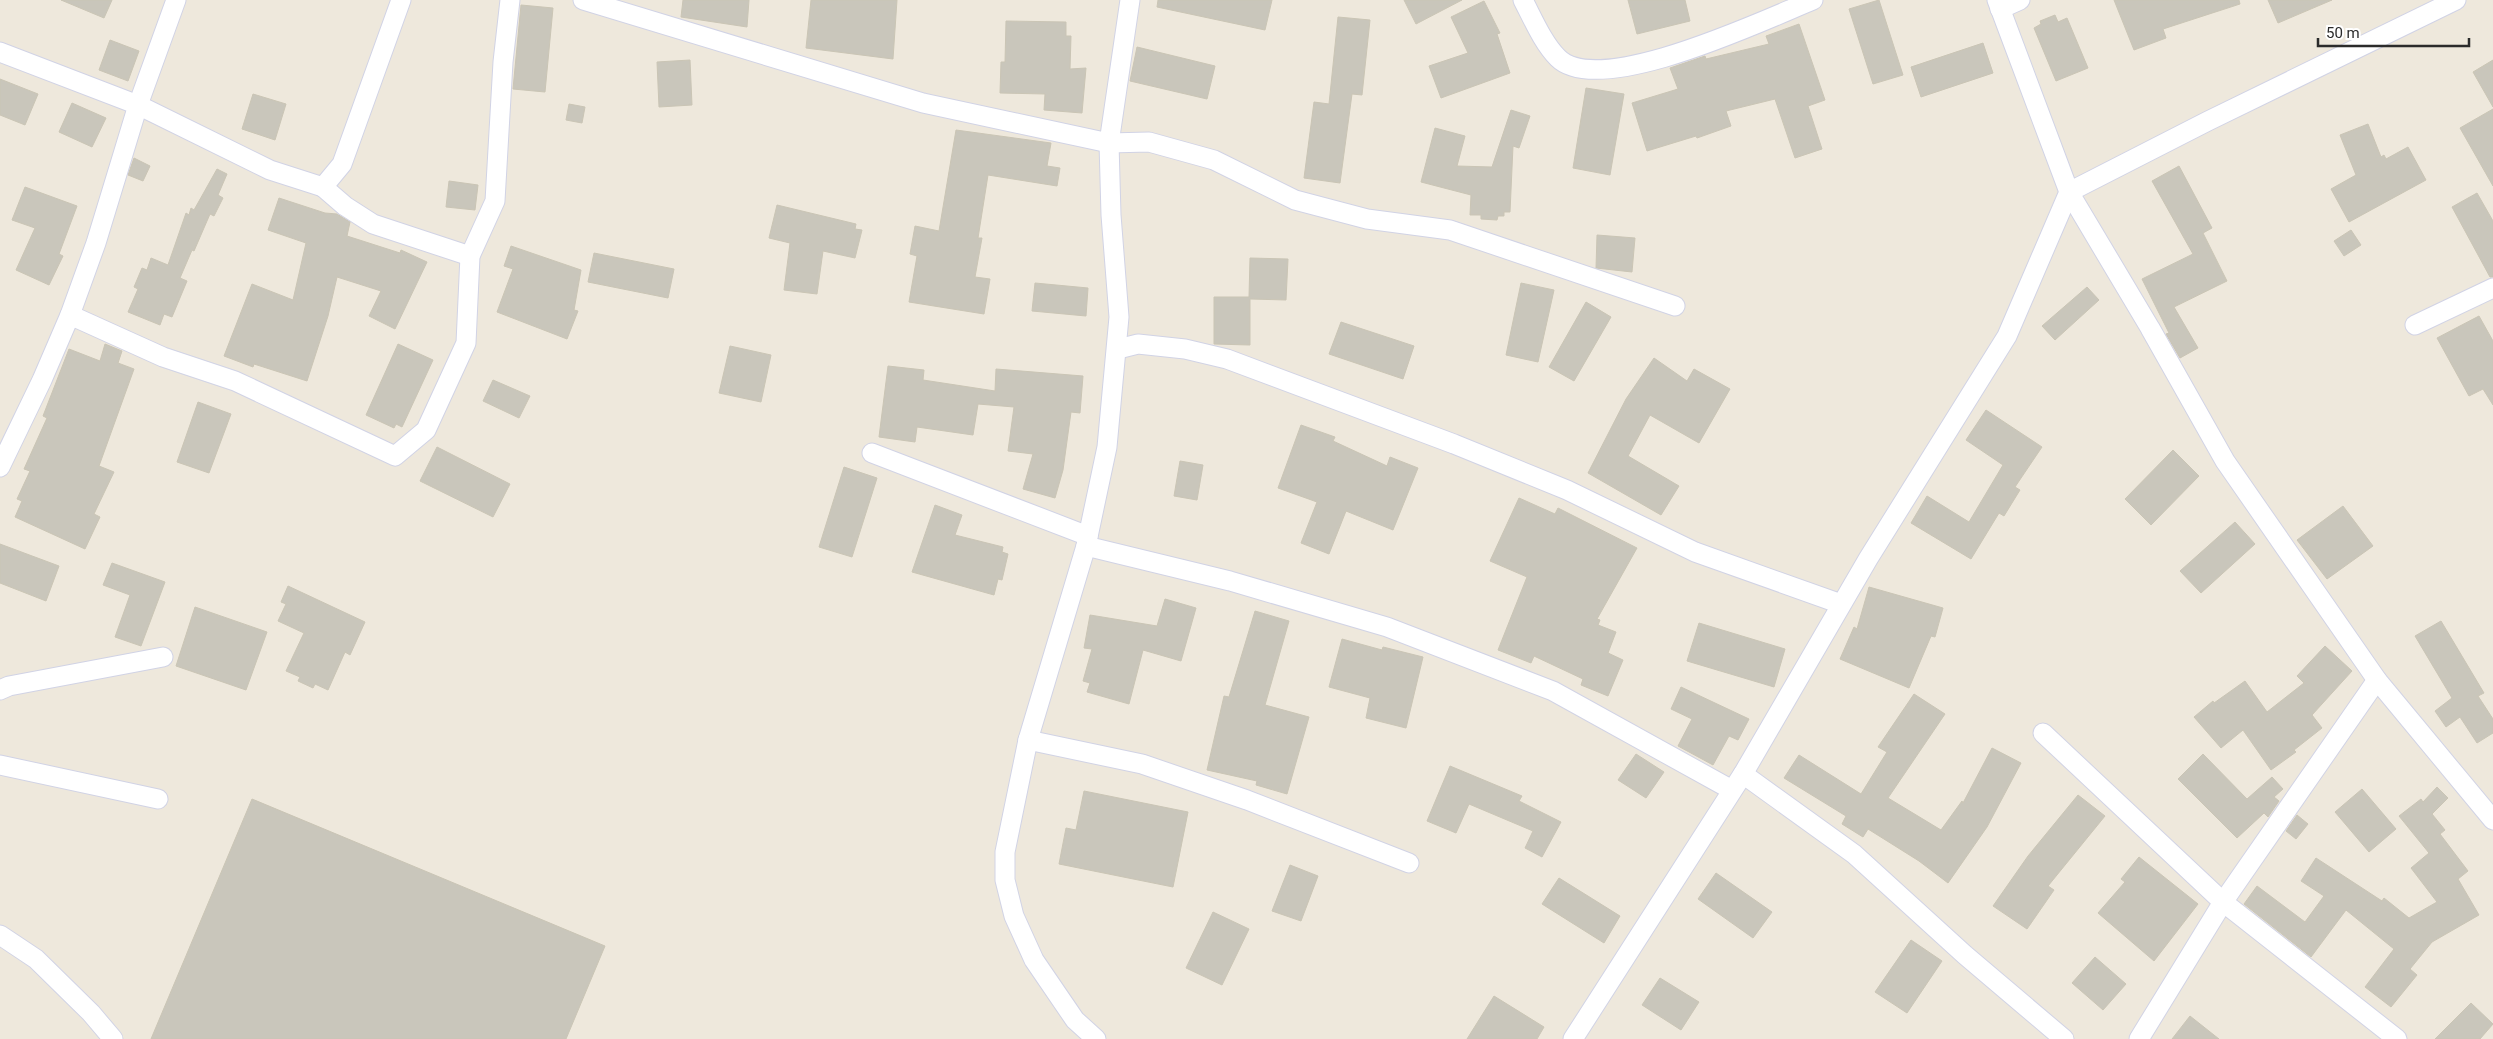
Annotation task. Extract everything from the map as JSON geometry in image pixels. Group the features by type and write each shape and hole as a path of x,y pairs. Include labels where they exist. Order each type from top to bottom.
{"street":[{"path":"0,467 42,380 70,316 96,243 138,105 176,0"},
{"path":"323,187 342,164 401,0"},
{"path":"70,316 163,357 235,381 395,456 426,430 466,343 470,256 495,201 503,62 510,0"},
{"path":"583,0 923,103 1109,143 1149,142 1214,160 1294,200 1367,219 1450,230 1675,306"},
{"path":"1096,1039 1076,1020 1049,985 1034,960 1014,916 1005,880 1005,852 1028,740 1087,541 1107,447 1118,349 1119,317 1111,215 1109,143 1130,0"},
{"path":"1523,0 1559,60 1584,70 1624,68 1695,48 1813,0"},
{"path":"2020,0 1999,5 2070,192 2225,461 2377,680 2493,820"},
{"path":"1573,1039 1743,774 1842,604 2007,336 2070,192 2208,121 2456,0"},
{"path":"0,52 138,105 270,170 323,187 345,206 373,224 470,256"},
{"path":"2416,325 2493,288"},
{"path":"1118,349 1138,344 1185,350 1228,359 1454,444 1567,490 1695,552 1842,604"},
{"path":"872,453 1087,541 1387,627 1553,691 1732,790"},
{"path":"0,690 9,686 163,657"},
{"path":"2139,1039 2223,902 2377,680"},
{"path":"2044,733 2223,902 2397,1039"},
{"path":"1028,740 1142,764 1247,800 1409,863"},
{"path":"0,765 158,799"},
{"path":"1743,774 1854,854 1965,955 2064,1039"},
{"path":"0,935 36,959 91,1013 113,1039"}],"building":[{"path":"61,0 112,0 104,18"},
{"path":"683,0 749,0 747,27 681,17"},
{"path":"811,0 897,0 893,59 806,48"},
{"path":"1158,0 1272,0 1265,30 1157,7"},
{"path":"1404,0 1462,0 1416,24"},
{"path":"1628,0 1685,0 1690,21 1637,34"},
{"path":"1879,0 1903,75 1873,84 1849,9"},
{"path":"2114,0 2239,0 2240,4 2163,29 2166,38 2134,50"},
{"path":"2268,0 2332,0 2278,23"},
{"path":"1484,1 1500,33 1497,34 1510,73 1441,98 1429,66 1468,53 1451,17"},
{"path":"521,5 553,8 545,92 513,89"},
{"path":"2055,15 2058,22 2067,18 2088,68 2056,81 2034,28 2041,24 2040,21"},
{"path":"1338,17 1370,20 1362,95 1352,94 1340,183 1304,178 1314,102 1329,104"},
{"path":"1006,21 1066,22 1066,36 1071,36 1070,69 1086,68 1082,113 1044,110 1045,94 1000,93 1001,62 1005,62"},
{"path":"1799,24 1825,100 1808,106 1822,149 1795,158 1775,99 1726,111 1731,126 1697,138 1696,136 1647,151 1632,103 1678,89 1670,68 1705,56 1706,59 1769,44 1766,36"},
{"path":"110,40 139,51 128,81 99,70"},
{"path":"1983,43 1993,73 1921,97 1911,67"},
{"path":"1137,47 1215,66 1207,99 1130,81"},
{"path":"690,60 692,105 659,107 657,62"},
{"path":"2493,60 2493,107 2473,72"},
{"path":"0,79 38,94 25,125 0,115"},
{"path":"1586,88 1624,94 1610,175 1573,168"},
{"path":"253,94 286,104 275,140 242,129"},
{"path":"72,103 106,118 92,147 59,132"},
{"path":"569,104 585,107 582,123 566,120"},
{"path":"2493,109 2493,186 2460,128"},
{"path":"1511,110 1530,116 1519,148 1513,146 1510,212 1504,212 1504,216 1498,216 1497,220 1481,219 1481,215 1470,215 1471,195 1421,182 1435,128 1465,136 1457,166 1492,167"},
{"path":"2368,124 2381,157 2384,155 2386,159 2408,147 2426,180 2349,222 2331,189 2356,175 2340,135"},
{"path":"956,130 1051,143 1047,166 1060,168 1057,186 988,175 978,238 982,238 975,277 990,279 984,314 909,302 917,256 910,254 915,226 939,231"},
{"path":"134,158 150,166 143,181 128,175"},
{"path":"2179,166 2212,228 2203,233 2227,281 2174,307 2198,348 2180,358 2166,334 2169,333 2142,279 2193,254 2152,181"},
{"path":"217,169 227,174 218,195 223,198 214,216 210,214 180,278 187,281 172,317 164,314 160,325 128,312 138,289 134,287 142,268 147,270 151,258 168,265 186,213 189,215 191,208 194,210"},
{"path":"449,181 478,185 475,210 446,207"},
{"path":"25,187 77,206 59,254 63,256 49,285 16,270 35,228 12,220"},
{"path":"2477,193 2493,221 2493,277 2490,277 2452,207"},
{"path":"279,198 325,213 337,214 350,222 347,236 400,253 401,250 427,262 395,329 369,316 381,291 337,277 328,316 307,381 254,364 253,367 224,356 252,284 293,300 306,243 268,230"},
{"path":"777,205 856,224 855,229 862,230 855,258 823,251 817,294 784,290 790,243 769,238"},
{"path":"2351,230 2361,245 2344,256 2334,241"},
{"path":"1597,235 1635,238 1632,272 1596,268"},
{"path":"511,246 581,270 574,310 578,311 567,339 497,312 513,269 504,266"},
{"path":"594,253 674,269 668,298 588,282"},
{"path":"1250,258 1288,259 1286,300 1250,299 1250,345 1214,344 1214,297 1249,297"},
{"path":"1035,283 1088,288 1086,316 1032,311"},
{"path":"1521,283 1554,290 1538,362 1506,355"},
{"path":"2087,287 2099,300 2055,340 2042,326"},
{"path":"1586,302 1611,317 1574,381 1549,367"},
{"path":"2479,316 2493,341 2493,405 2483,389 2469,396 2437,338"},
{"path":"1341,322 1414,346 1403,379 1329,354"},
{"path":"105,344 122,351 118,363 134,369 99,466 114,472 94,514 100,517 85,549 15,517 22,501 17,499 30,471 24,469 47,418 43,416 69,349 100,361"},
{"path":"398,344 433,360 402,427 396,424 394,428 366,415"},
{"path":"730,346 771,355 761,402 719,393"},
{"path":"1654,358 1687,381 1694,369 1730,389 1699,443 1650,415 1628,456 1679,486 1661,515 1588,473 1626,399"},
{"path":"888,366 924,370 923,380 995,391 996,369 1083,376 1080,413 1071,412 1063,470 1055,498 1023,489 1033,454 1008,451 1014,407 978,404 973,435 917,427 915,442 879,437"},
{"path":"493,380 530,396 519,418 483,401"},
{"path":"198,402 231,414 209,473 177,462"},
{"path":"1986,410 2042,447 2015,487 2020,490 2004,516 1999,513 1971,559 1911,523 1927,496 1969,522 2003,465 1966,440"},
{"path":"1301,425 1335,437 1333,441 1387,466 1390,457 1418,468 1393,530 1346,511 1329,554 1301,543 1317,502 1278,488"},
{"path":"437,447 510,484 493,517 420,481"},
{"path":"2173,450 2199,476 2151,525 2125,499"},
{"path":"1180,461 1203,465 1197,500 1174,496"},
{"path":"844,467 877,478 852,557 819,547"},
{"path":"1519,498 1555,514 1558,508 1637,548 1597,619 1600,620 1598,625 1616,632 1608,653 1623,660 1608,696 1581,685 1583,679 1534,656 1531,663 1498,650 1527,577 1490,561"},
{"path":"935,505 962,515 955,535 1003,547 1002,552 1008,554 1002,580 998,579 994,595 912,572"},
{"path":"2343,506 2373,546 2327,579 2297,540"},
{"path":"2235,522 2255,544 2201,593 2180,571"},
{"path":"0,544 59,566 46,601 0,583"},
{"path":"112,563 165,582 141,646 115,637 130,595 103,585"},
{"path":"288,586 365,622 350,655 345,652 328,690 315,684 313,688 298,681 300,677 286,671 304,633 278,621 286,604 281,602"},
{"path":"1869,587 1943,608 1935,637 1931,636 1909,688 1840,659 1854,627 1857,629"},
{"path":"1165,599 1196,608 1181,661 1143,650 1129,704 1087,692 1090,683 1083,681 1092,649 1084,648 1090,615 1157,626"},
{"path":"195,607 267,632 246,690 176,666"},
{"path":"1255,611 1289,621 1265,705 1309,717 1287,794 1256,785 1257,781 1207,770 1224,696 1229,697"},
{"path":"2441,621 2484,693 2478,696 2493,719 2493,733 2477,743 2460,717 2446,727 2435,711 2452,698 2415,636"},
{"path":"1699,623 1785,649 1774,687 1687,661"},
{"path":"1342,639 1382,650 1383,647 1423,657 1406,728 1366,718 1370,698 1329,687"},
{"path":"2325,646 2352,671 2312,715 2322,728 2294,750 2296,752 2271,770 2243,730 2221,748 2194,717 2213,701 2214,703 2245,681 2267,712 2304,683 2297,676"},
{"path":"1681,687 1749,719 1738,740 1729,736 1713,765 1678,746 1692,719 1671,709"},
{"path":"1914,694 1945,714 1888,798 1941,830 1962,801 1963,803 1992,748 2021,763 1987,827 1948,883 1919,861 1868,829 1863,837 1842,824 1846,816 1784,778 1799,755 1861,794 1887,752 1878,747"},
{"path":"1636,754 1664,772 1646,798 1618,780"},
{"path":"2203,754 2247,799 2272,777 2283,789 2274,797 2279,801 2268,817 2264,813 2237,838 2178,779"},
{"path":"1450,766 1522,796 1519,801 1561,822 1542,857 1525,848 1533,831 1469,804 1456,833 1427,821"},
{"path":"2437,787 2448,798 2432,814 2445,830 2440,834 2468,871 2458,879 2479,915 2432,942 2410,969 2417,975 2391,1007 2365,987 2394,949 2346,910 2311,957 2244,904 2257,886 2305,922 2324,896 2301,881 2316,858 2382,901 2384,898 2409,918 2437,902 2411,868 2429,853 2399,816 2421,799 2423,802"},
{"path":"2362,789 2396,829 2369,852 2335,812"},
{"path":"1084,791 1188,812 1173,887 1059,864 1066,828 1076,830"},
{"path":"2078,795 2105,816 2048,886 2054,890 2027,929 1993,906 2028,856"},
{"path":"252,799 605,946 566,1039 151,1039"},
{"path":"2297,815 2308,824 2296,839 2286,831"},
{"path":"2139,857 2198,904 2154,961 2098,913 2125,882 2121,879"},
{"path":"1290,865 1318,876 1301,921 1272,911"},
{"path":"1716,873 1772,912 1753,938 1698,899"},
{"path":"1559,878 1620,916 1604,943 1542,904"},
{"path":"1213,912 1249,929 1222,985 1186,968"},
{"path":"1911,940 1942,961 1907,1013 1875,992"},
{"path":"2095,957 2126,984 2103,1010 2072,983"},
{"path":"1660,978 1699,1002 1681,1030 1642,1005"},
{"path":"1494,996 1544,1027 1537,1039 1467,1039"},
{"path":"2471,1003 2493,1024 2480,1039 2435,1039"},
{"path":"2190,1016 2219,1039 2172,1039"}]}
